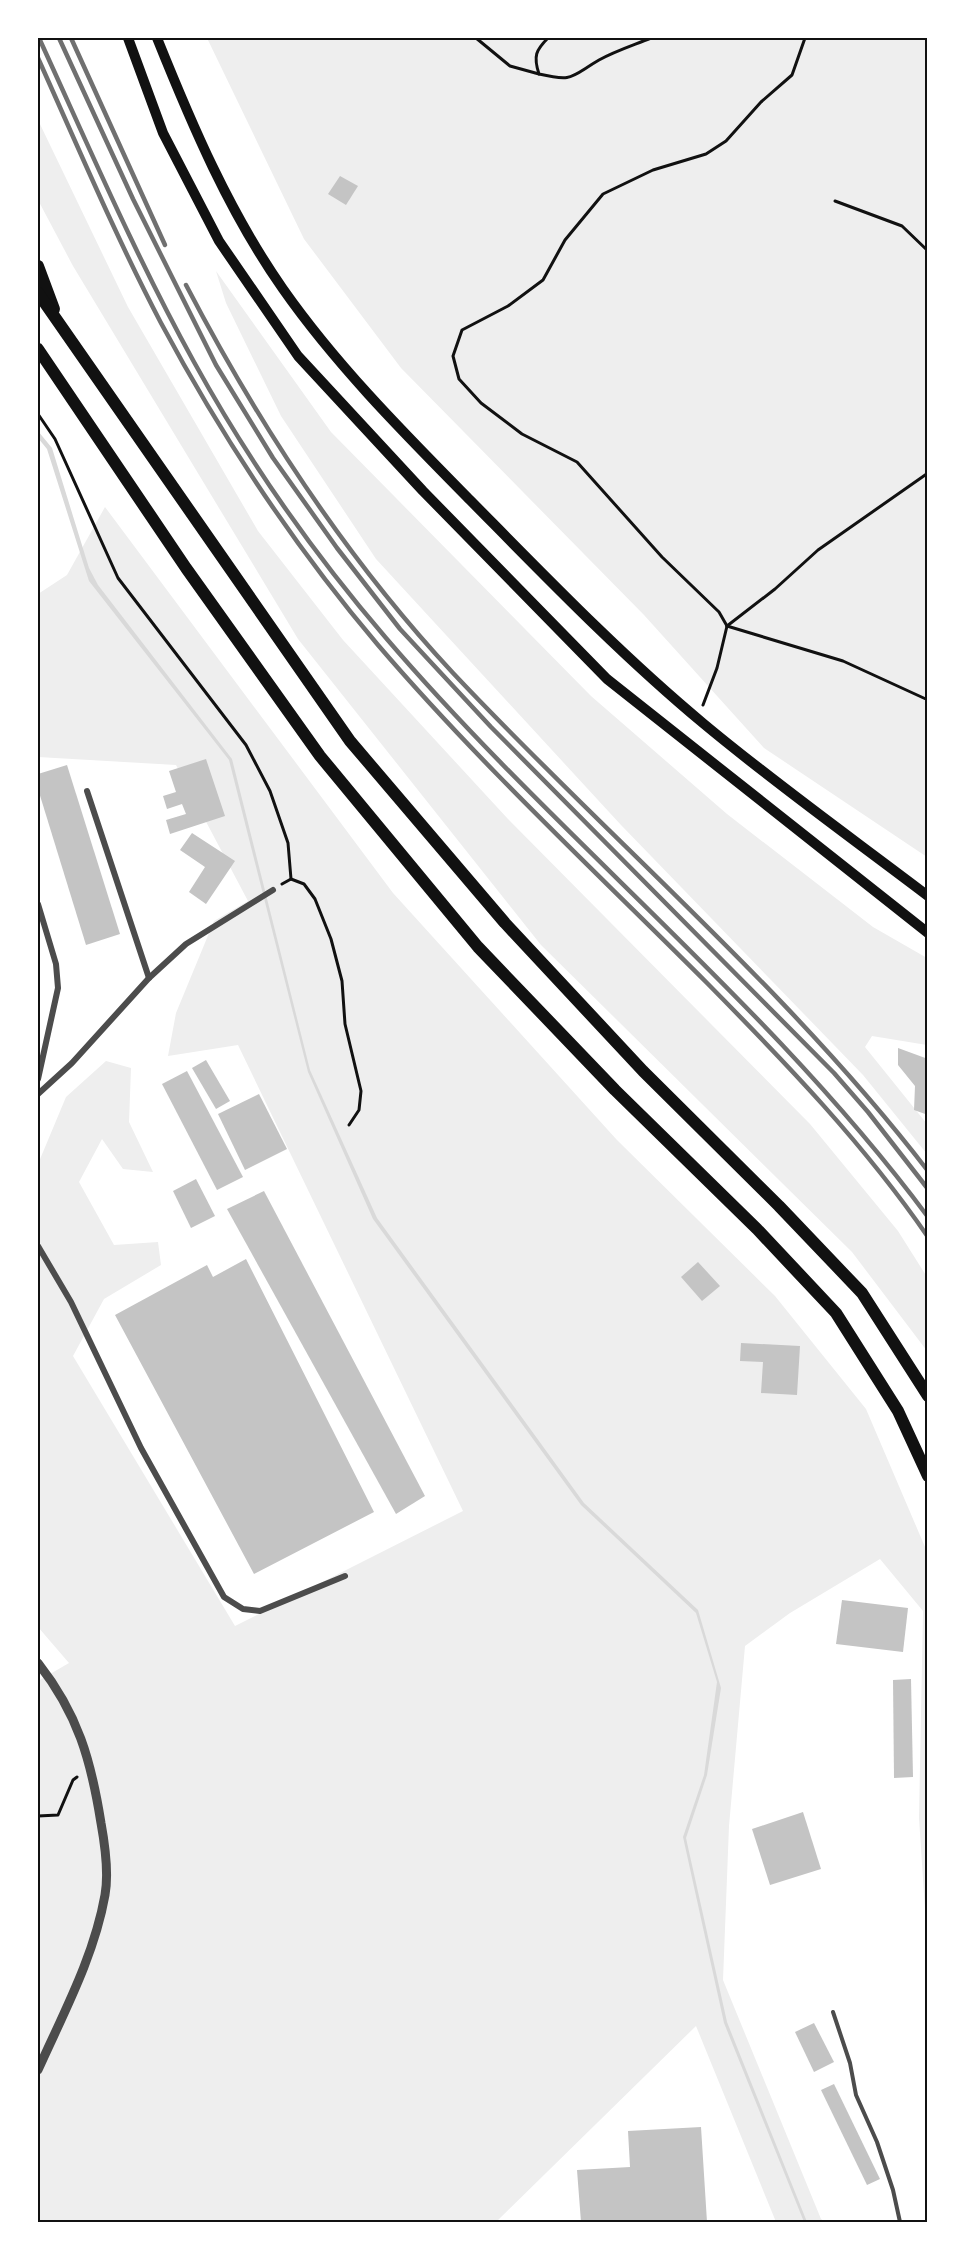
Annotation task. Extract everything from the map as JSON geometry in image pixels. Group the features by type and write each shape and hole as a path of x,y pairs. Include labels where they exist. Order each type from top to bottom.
{"highway":[{"path":"38,266 61,327"},
{"path":"38,293 350,741 521,940 643,1071 780,1206 862,1293 927,1396"},
{"path":"38,349 186,568 320,756 478,947 615,1090 757,1229 836,1313 898,1411 927,1476"}],"main road":[{"path":"128,38 163,133 219,241 298,356 423,491 607,679 927,933"},
{"path":"158,38 190,122 232,206 283,290 344,367 418,448 579,610 694,716 927,896"}],"street":[{"path":"87,791 149,978"},
{"path":"38,1094 72,1062 149,978 186,944 273,890"},
{"path":"38,904 56,964 58,988 38,1079"},
{"path":"38,1246 71,1302 141,1448 224,1597 243,1609 260,1611 345,1576"},
{"path":"38,1664 62,1699 92,1767 105,1845 105,1893 86,1962 38,2070"}],"lane":[{"path":"833,2012 850,2063 856,2095 877,2142 893,2190 900,2223"}],"path":[{"path":"476,38 510,66 561,79 574,77 599,60 651,38"},
{"path":"539,74 535,61 537,49 548,38"},
{"path":"805,38 792,75 761,102 726,141 706,154 653,170 603,194 565,240 543,280 508,306 462,330 453,356 459,379 481,403 522,434 577,462 662,557 718,612 727,626 843,661 927,700"},
{"path":"835,201 902,226 927,251"},
{"path":"38,414 55,439 118,578 246,746 274,801 288,843 291,879"},
{"path":"694,716 706,701 727,626 775,589 818,550 927,473"},
{"path":"273,890 291,879"},
{"path":"291,879 304,884 315,899 331,939 342,981 345,1024 361,1091 359,1110 349,1125"},
{"path":"38,1816 58,1815 73,1780 82,1774"}],"shaded area":[{"path":"207,38 927,38 927,857 764,748 644,615 401,368 304,239"},
{"path":"38,120 128,307 258,531 343,640 508,819 810,1124 898,1231 927,1277 927,1351 852,1252 541,945 298,639 73,266 38,200"},
{"path":"216,271 331,432 591,696 727,814 873,927 927,958 927,1045 872,1036 865,1047 927,1124 927,1154 863,1075 621,825 376,559 281,416 226,303"},
{"path":"38,431 52,448 89,568 98,585 232,759 310,1070 377,1218 584,1503 698,1610 721,1688 707,1775 686,1838 727,2022 807,2222 804,2222 724,2023 683,1837 704,1775 717,1682 696,1613 581,1505 373,1219 308,1072 229,760 89,581 47,449 38,438"},
{"path":"105,507 393,893 617,1140 775,1296 866,1409 928,1554 927,1940 919,1818 923,1611 880,1559 790,1613 745,1646 729,1826 723,1980 821,2219 825,2222 776,2222 696,2026 496,2222 38,2222 38,1681 69,1663 38,1627 38,1164 66,1097 106,1061 131,1068 129,1122 153,1172 123,1169 102,1139 79,1182 114,1245 158,1242 161,1265 104,1299 73,1356 235,1626 463,1511 238,1045 168,1056 176,1013 214,921 248,901 176,765 38,757 38,594 67,575"}],"building":[{"path":"340,176 358,186 346,205 328,194"},
{"path":"206,759 225,816 170,834 166,820 186,814 182,804 167,809 163,796 176,792 169,771"},
{"path":"67,765 120,934 86,945 38,789 38,774"},
{"path":"192,833 235,861 206,904 189,892 205,867 180,850"},
{"path":"898,1048 928,1059 928,1115 914,1110 915,1086 898,1065"},
{"path":"206,1060 230,1101 216,1109 192,1068"},
{"path":"187,1071 243,1177 217,1190 162,1084"},
{"path":"259,1094 287,1149 245,1170 218,1114"},
{"path":"196,1179 215,1216 191,1228 173,1191"},
{"path":"264,1191 425,1496 396,1514 227,1209"},
{"path":"246,1259 374,1512 254,1574 115,1315 207,1265 213,1277"},
{"path":"698,1262 720,1286 702,1301 681,1277"},
{"path":"741,1343 800,1346 797,1395 761,1393 763,1362 740,1361"},
{"path":"842,1600 908,1608 903,1652 836,1644"},
{"path":"911,1679 913,1777 894,1778 893,1680"},
{"path":"803,1812 821,1869 770,1885 752,1829"},
{"path":"814,2023 834,2062 814,2072 795,2032"},
{"path":"834,2084 880,2179 867,2185 821,2090"},
{"path":"701,2127 707,2222 581,2222 577,2170 630,2167 628,2131"}],"railway":[{"path":"39,38 152,282 194,362 259,470 307,539 359,606 452,712 801,1065 866,1139 928,1217"},
{"path":"59,38 133,199 216,365 273,458 337,548 400,629 491,727 834,1073 868,1112 928,1189"},
{"path":"71,38 165,245"},
{"path":"38,58 144,291 184,366 234,449 317,569 378,645 457,732 795,1074 878,1169 928,1237"},
{"path":"186,285 243,388 306,488 340,536 414,629 513,735 758,977 874,1104 928,1171"}]}
